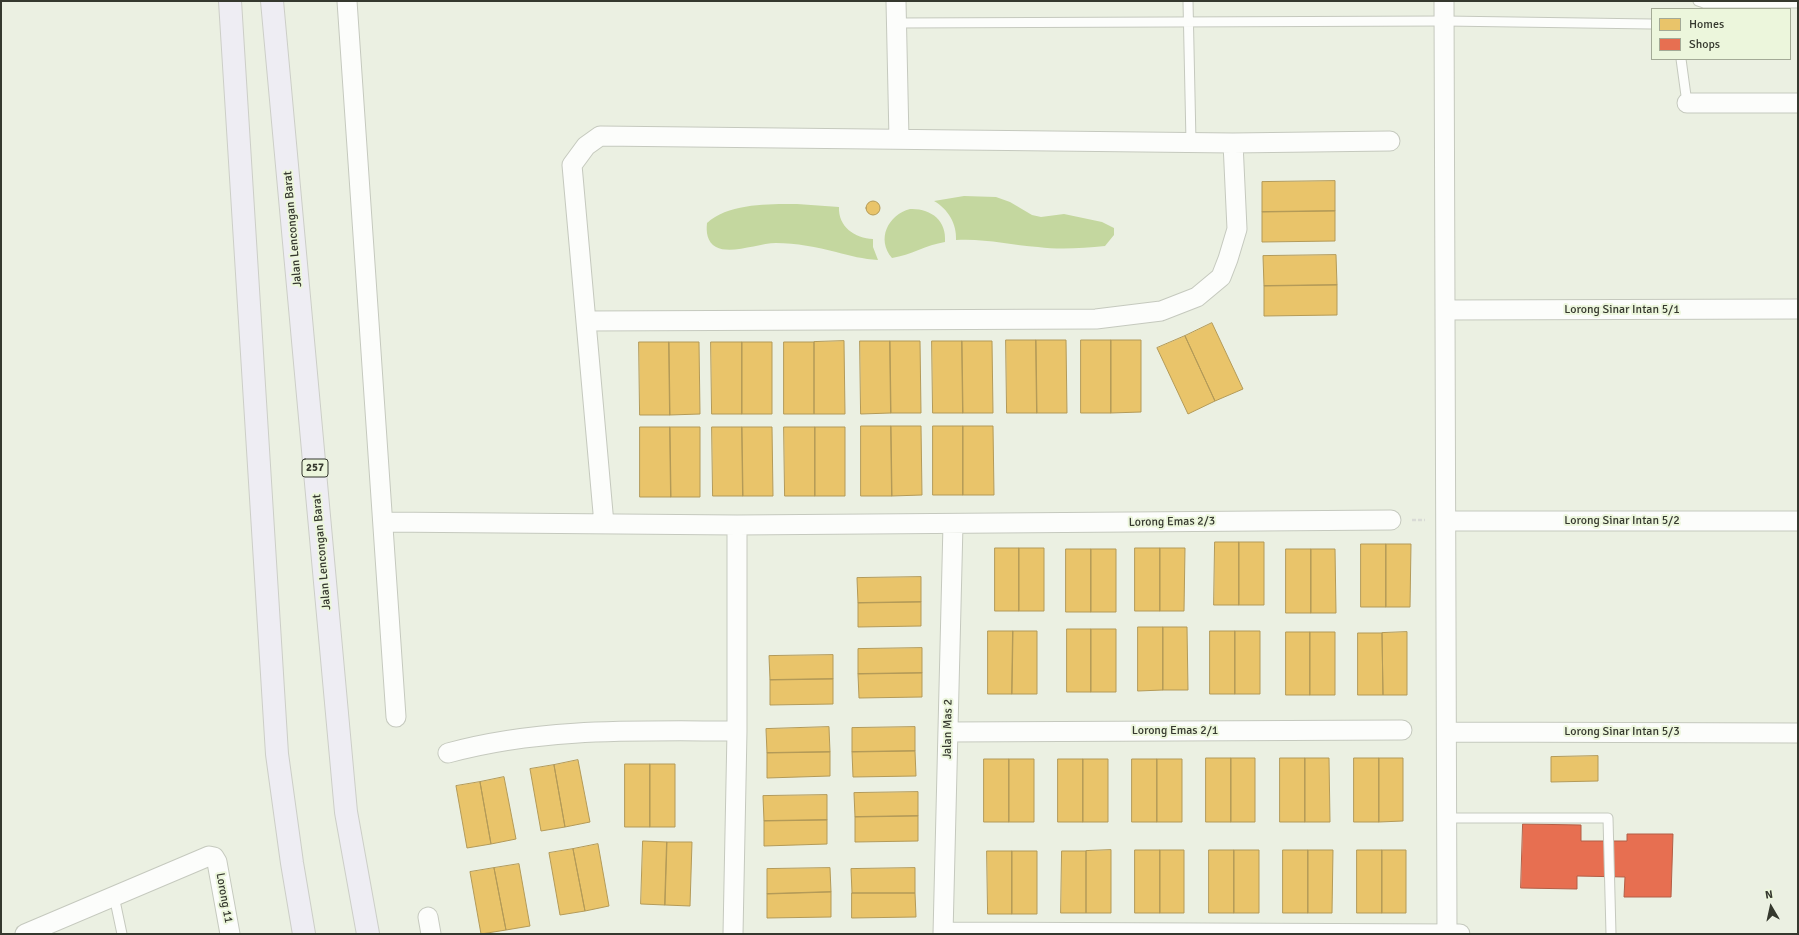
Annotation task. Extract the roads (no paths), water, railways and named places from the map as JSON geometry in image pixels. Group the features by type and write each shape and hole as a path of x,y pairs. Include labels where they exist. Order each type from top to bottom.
{"highway":[{"path":"230,1 277,754 292,863 304,934"},
{"name":"Jalan Lencongan Barat","path":"272,1 346,812 368,934"}],"street":[{"path":"347,1 396,717"},
{"path":"896,1 899,139"},
{"path":"1444,1 1447,934"},
{"path":"1687,103 1798,103"},
{"path":"604,524 572,165 586,146 600,136 1233,143 1390,141"},
{"path":"586,321 1096,319 1161,311 1197,297 1220,277 1223,271 1237,229 1233,143"},
{"name":"Lorong Sinar Intan 5/1","path":"1446,310 1798,309"},
{"name":"Lorong Emas 2/3","path":"382,522 736,525 1391,520"},
{"name":"Lorong Sinar Intan 5/2","path":"1446,521 1798,521"},
{"name":"Jalan Mas 2","path":"943,933 953,524"},
{"path":"728,934 738,731 736,525"},
{"name":"Lorong Emas 2/1","path":"948,732 1402,730"},
{"path":"448,753 487,743 558,734 610,731 738,731"},
{"name":"Lorong Sinar Intan 5/3","path":"1446,732 1798,732"},
{"name":"Lorong 11","path":"114,896 209,856 214,857 217,862 230,934"},
{"path":"25,934 114,896"},
{"path":"943,933 1460,934"}],"lane":[{"path":"1188,1 1191,142"},
{"path":"1698,1 1798,3"},
{"path":"897,23 1445,21 1651,24"},
{"path":"1681,60 1687,103"},
{"path":"1447,818 1608,818 1610,934"},
{"path":"114,896 122,934"}]}
